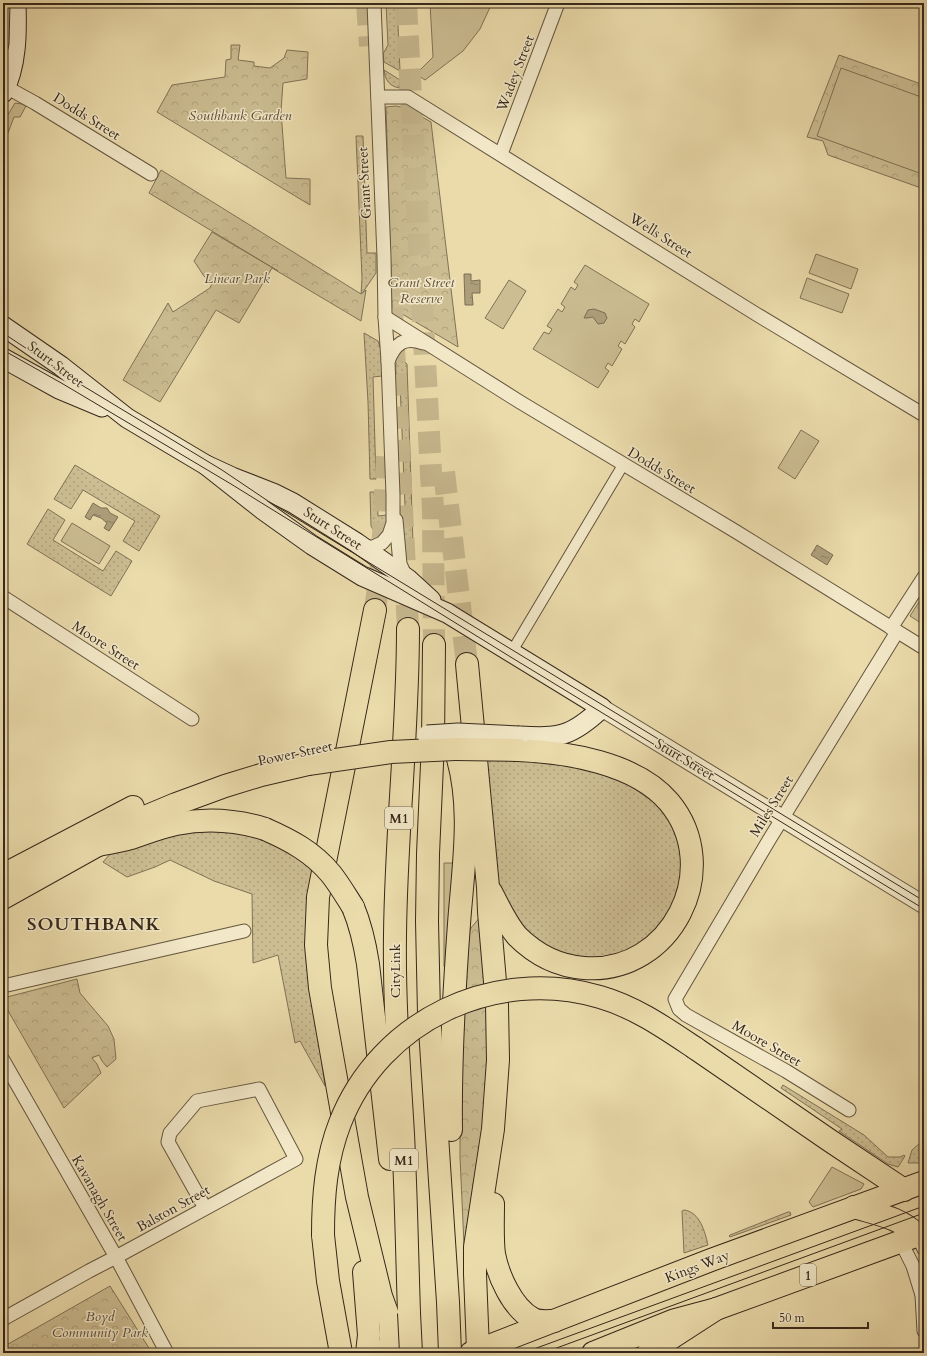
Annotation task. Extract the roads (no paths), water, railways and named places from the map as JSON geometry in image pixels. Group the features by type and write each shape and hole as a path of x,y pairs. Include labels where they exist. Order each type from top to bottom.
{"highway":[{"path":"375,610 318,897 316,945 320,988 357,1197 378,1285 390,1321 391,1338 387,1353"},
{"name":"CityLink","path":"408,629 408,665 396,877 395,1008 403,1135 409,1313"},
{"name":"M1","path":"434,645 433,742 427,913 429,1014 450,1353"},
{"path":"467,664 488,887 498,1034 497,1085 493,1129 475,1254 475,1352"},
{"path":"427,735 439,736 448,739 455,749 462,780 466,823 453,1010 450,1101 451,1176 448,1302"},
{"name":"Power Street","path":"3,898 98,845 120,829 176,804 308,757 372,739 427,735"},
{"name":"Power Street","path":"3,875 151,798 231,768 308,757 334,759 391,752 455,749 519,743 541,752 564,755 608,765 635,777 658,792 669,802 682,824 688,839 691,864 689,891 686,902 675,924 654,946 636,958 625,963 605,967 586,968 563,964 548,959 532,950 507,923 488,887"},
{"path":"98,845 130,838 175,824 195,821 236,822 265,829 286,838 317,859 332,875 353,907 365,946 409,1313"},
{"path":"341,1353 333,1315 325,1256 323,1209 327,1172 337,1131 350,1102 371,1069 393,1045 410,1031 430,1018 468,999 510,990 533,988 577,991 620,1004 654,1021 904,1190"},
{"path":"493,1129 493,1234 497,1268 511,1297 524,1313 533,1319 554,1321"},
{"name":"Kings Way","path":"475,1352 615,1297 924,1182"},
{"path":"357,1197 369,1335 367,1353"},
{"path":"854,1207 896,1220 907,1226 917,1240"},
{"name":"1","path":"593,1353 675,1320 716,1309 917,1240"},
{"path":"386,1309 417,1353"},
{"path":"648,1353 716,1309"},
{"name":"M1","path":"409,1313 411,1353"}],"main road":[{"path":"5,90 12,67 15,48 17,28 16,3"},
{"name":"Sturt Street","path":"3,326 55,361 127,418 206,465 289,500 357,542 408,579 447,613"},
{"name":"Sturt Street","path":"3,358 59,389 127,418"},
{"name":"Sturt Street","path":"206,465 263,510 312,545 355,572 447,613 602,708"},
{"name":"Power Street","path":"427,735 458,733 519,743 567,733 582,725 602,708"}],"street":[{"name":"Grant Street","path":"357,542 368,547 382,542 389,535 393,523 374,3"},
{"name":"Wadey Street","path":"501,154 558,3"},
{"name":"Dodds Street","path":"5,90 35,103 151,174"},
{"name":"Wells Street","path":"378,97 408,97 756,314 924,415"},
{"name":"Dodds Street","path":"385,317 520,402 924,648"},
{"path":"388,361 392,351 397,345 404,341 417,340 430,346"},
{"path":"511,653 623,465"},
{"name":"Grant Street","path":"393,495 400,564 408,579"},
{"name":"Miles Street","path":"675,999 924,577"},
{"name":"Moore Street","path":"3,597 192,719"},
{"name":"Sturt Street","path":"602,708 924,905"},
{"path":"3,986 244,931"},
{"name":"Moore Street","path":"675,999 679,1009 686,1015 786,1071 849,1110"},
{"name":"Kavanagh Street","path":"3,1060 116,1257 167,1353"},
{"name":"Balston Street","path":"3,1319 296,1159 260,1089 197,1101 170,1133 168,1142 205,1208"},
{"path":"917,1240 913,1266 923,1291 924,1331"}],"water":[{"path":"464,274 471,274 471,281 480,280 480,293 472,293 473,305 465,305"},
{"path":"594,309 605,313 607,318 604,323 598,324 593,317 584,318 588,310"},
{"path":"93,503 101,508 107,508 110,513 118,517 109,531 104,528 107,523 101,518 93,515 90,520 85,517"},
{"path":"817,545 833,555 827,565 811,555"}],"tunnel":[{"path":"367,3 370,46"},
{"path":"406,3 433,510 434,645"},
{"path":"389,275 392,308 408,629"},
{"path":"375,610 381,564 387,453"},
{"path":"444,472 467,664"}],"tram line":[{"path":"3,36 4,3"},
{"path":"3,70 9,44 10,3"},
{"path":"3,333 80,384 222,470 268,501 924,901"},
{"path":"3,350 231,484 509,656 924,909"},
{"path":"523,1353 924,1206"},
{"path":"543,1353 924,1213"}],"district":[{"name":"SOUTHBANK","path":"94,924"}],"park label":[{"name":"Southbank Garden","path":"240,115"},
{"name":"Linear Park","path":"237,278"},
{"name":"Grant Street Reserve","path":"421,290"},
{"name":"Boyd Community Park","path":"100,1324"}]}
